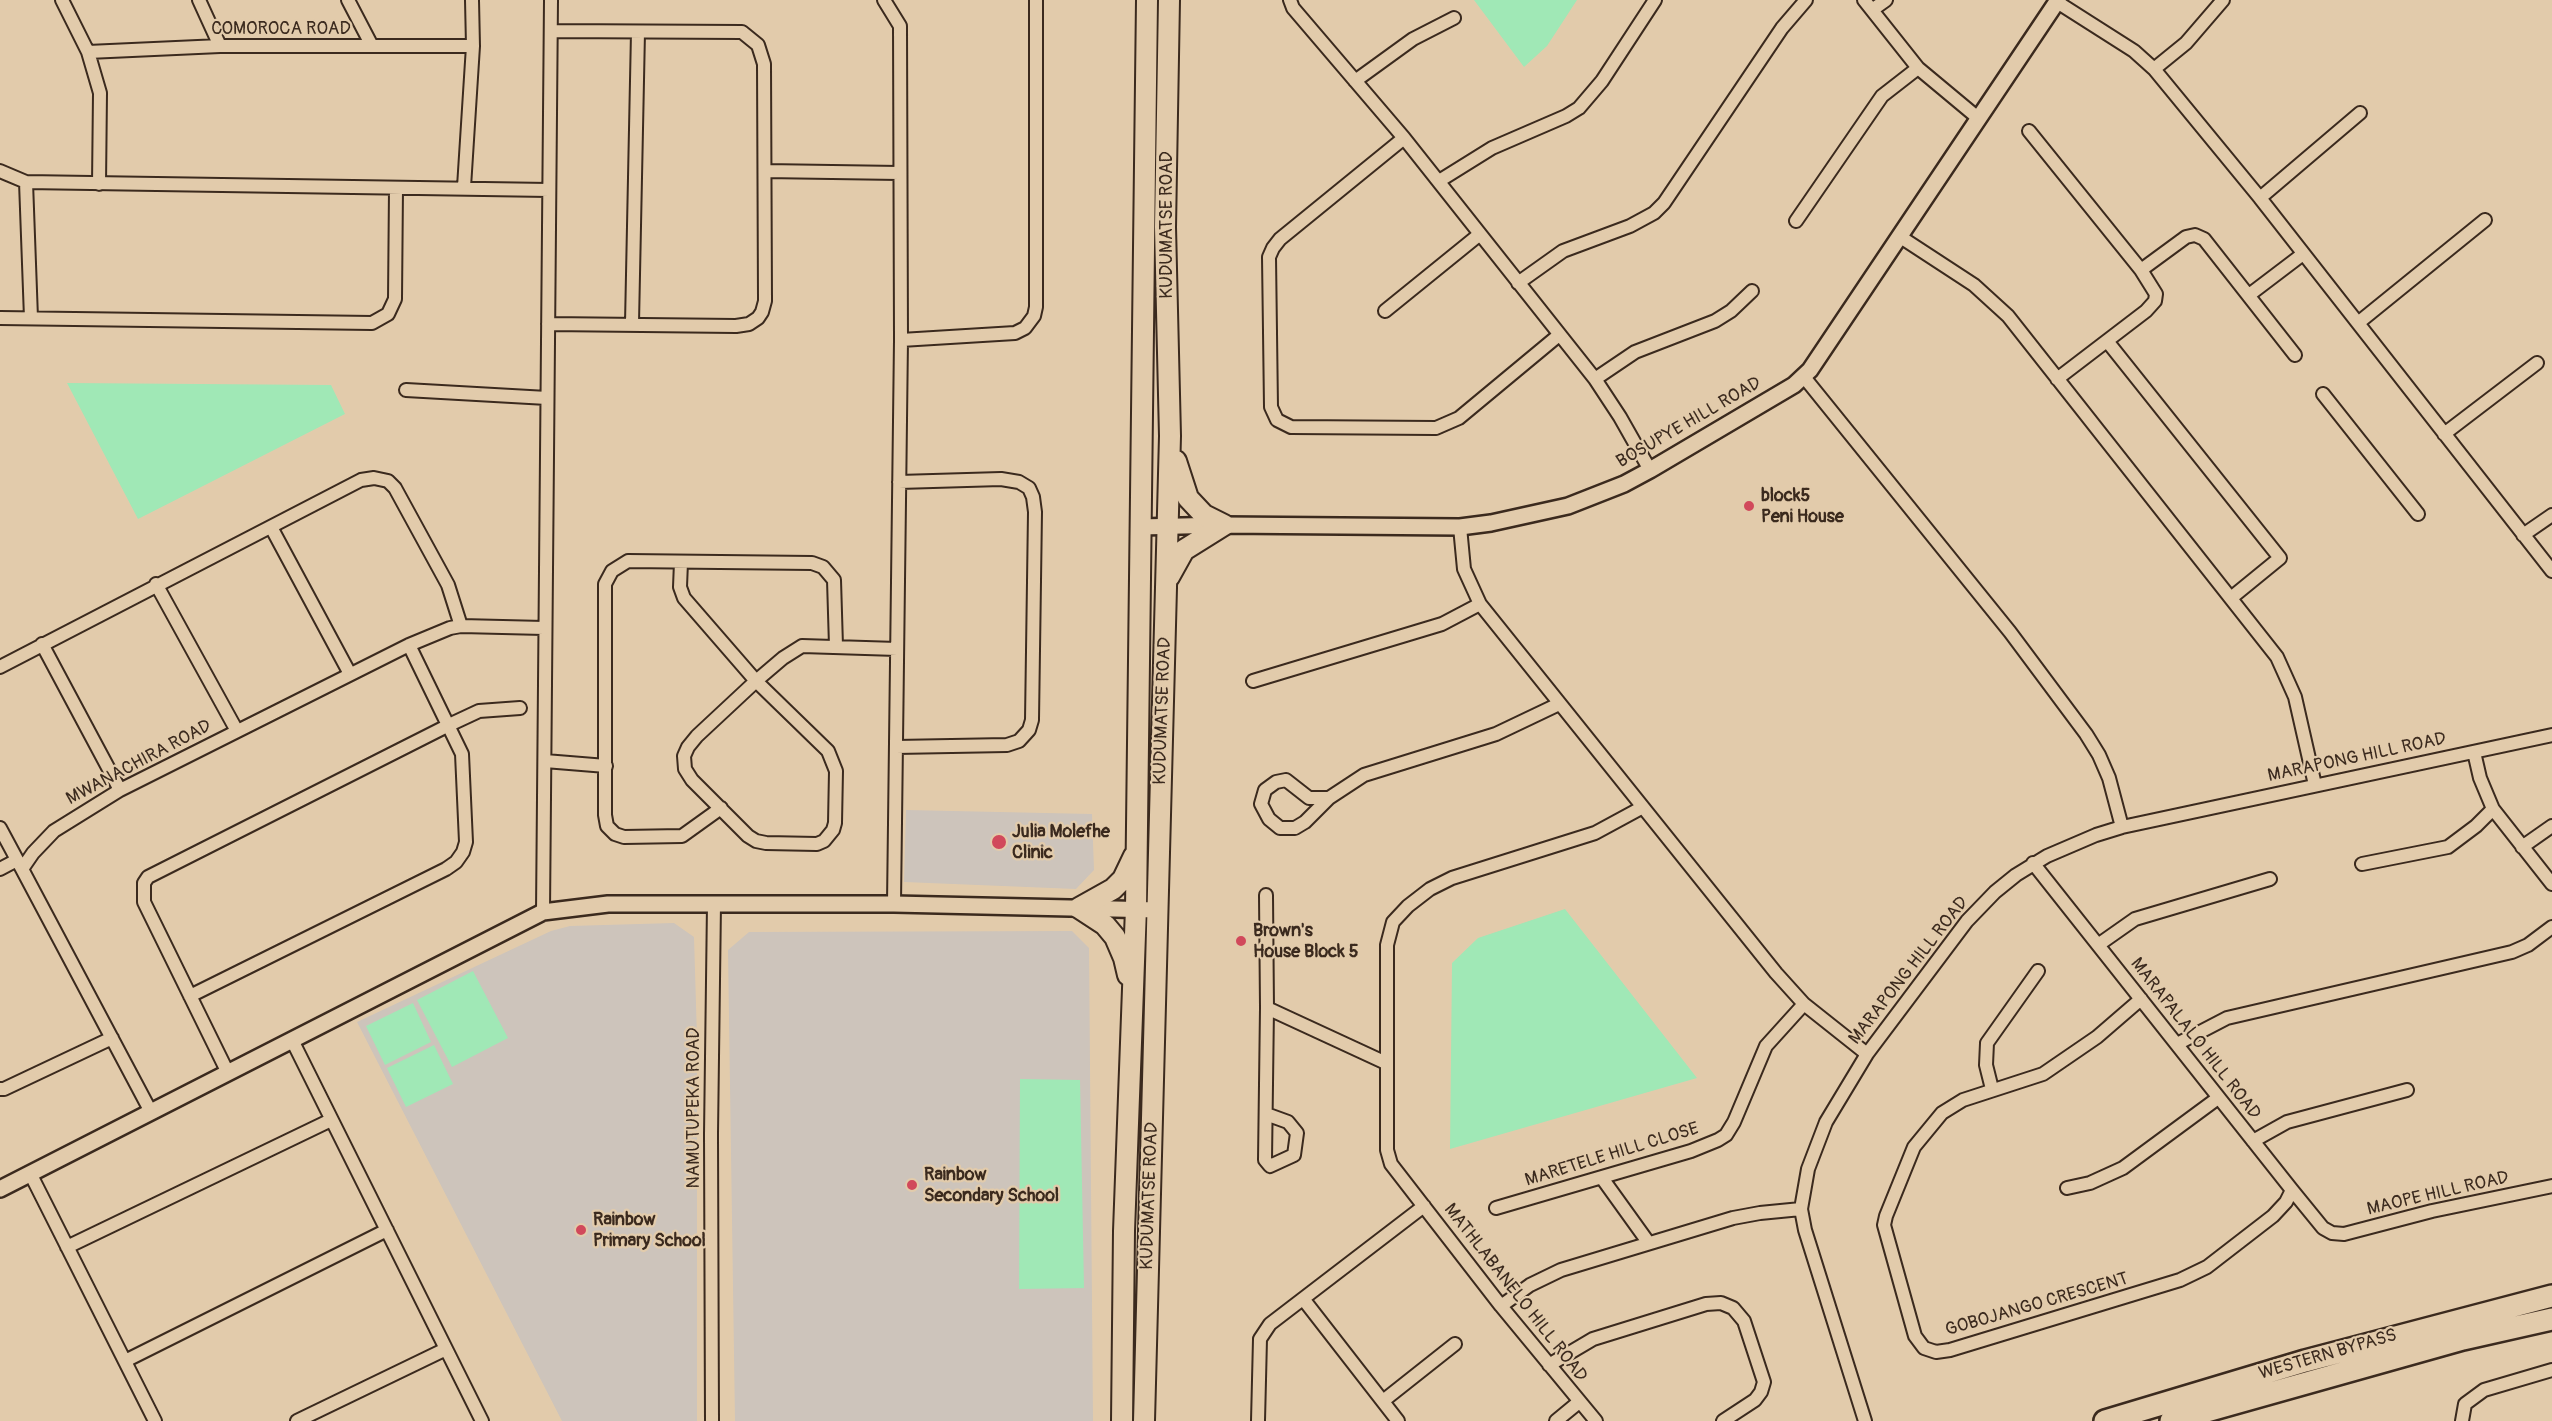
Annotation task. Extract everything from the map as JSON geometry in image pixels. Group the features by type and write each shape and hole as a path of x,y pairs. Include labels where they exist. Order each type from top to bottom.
{"highway":[{"name":"WESTERN BYPASS","path":"2105,1421 2306,1361 2552,1296"},
{"name":"WESTERN BYPASS","path":"2171,1421 2463,1339 2552,1320"}],"main road":[{"name":"KUDUMATSE ROAD","path":"1122,1421 1124,1231 1136,908 1147,0"},
{"name":"KUDUMATSE ROAD","path":"1144,1421 1170,436 1165,227 1169,0"},
{"path":"1170,436 1188,498 1204,515 1224,525"},
{"path":"1167,579 1184,550 1224,525"},
{"path":"1134,1001 1124,958 1115,937 1105,925 1079,908 1113,889 1123,879 1137,850"}],"street":[{"path":"62,0 88,52 101,100 99,184"},
{"path":"199,0 220,46"},
{"path":"348,0 372,46"},
{"path":"464,187 473,46 472,0"},
{"path":"543,912 551,0"},
{"path":"884,0 900,26 901,340 894,904"},
{"path":"901,340 1015,333 1025,328 1034,316 1036,308 1036,0"},
{"path":"1290,0 1293,8 1404,138 1595,379 1650,470"},
{"path":"1439,181 1492,148 1566,116 1579,108 1602,81 1655,0"},
{"path":"1518,283 1563,251 1630,226 1654,213 1664,204 1782,28 1806,0"},
{"path":"1886,0 1868,5 1917,68 1978,118"},
{"path":"2154,69 2186,43 2223,0"},
{"path":"2058,1 2134,51 2154,69 2260,198 2552,571"},
{"name":"BOSUPYE HILL ROAD","path":"1140,527 1224,525 1460,527 1524,517 1568,506 1605,492 1650,470 1804,377 2058,1"},
{"path":"1356,81 1413,39 1454,18"},
{"path":"548,324 632,323 736,326 749,324 758,318 765,301 764,64 761,52 753,38 742,32 551,32"},
{"path":"632,323 638,32"},
{"name":"COMOROCA ROAD","path":"88,52 220,46 473,46"},
{"path":"1796,221 1882,96 1917,68"},
{"path":"2260,198 2360,113"},
{"path":"2029,130 2153,286 2155,301 2057,379"},
{"path":"1404,138 1280,239 1273,248 1269,257 1271,407 1277,420 1291,427 1436,428 1459,418 1559,335"},
{"path":"0,171 26,183 396,189 464,187 549,190"},
{"path":"765,171 899,172"},
{"path":"26,183 31,318"},
{"path":"0,318 372,323 388,314 395,298 396,189"},
{"path":"2358,323 2485,220"},
{"path":"1385,310 1480,234"},
{"path":"2141,270 2186,237 2195,235 2204,239 2295,355"},
{"path":"1899,236 1974,285 1991,299 2277,657 2295,697 2315,785"},
{"path":"2249,295 2303,254"},
{"path":"1595,379 1635,352 1715,321 1731,311 1752,291"},
{"path":"2107,341 2280,558 2231,598"},
{"path":"2444,434 2537,363"},
{"path":"1804,377 1988,604 2086,734 2109,777 2122,827"},
{"path":"406,390 547,398"},
{"path":"2323,394 2418,514"},
{"path":"0,667 156,584 361,480 374,478 388,481 395,488 448,585 461,626"},
{"path":"896,747 1007,745 1019,741 1029,730 1032,720 1035,512 1029,488 1019,482 1001,479 899,482"},
{"path":"2523,534 2552,515"},
{"path":"271,527 350,674"},
{"path":"1460,527 1464,569 1480,604 1776,973 1804,1004 1867,1054"},
{"path":"721,808 682,836 624,837 615,834 607,826 605,815 605,584 612,571 628,561 813,562 823,567 834,580 836,646"},
{"path":"681,562 680,587 684,598 756,681 828,751 836,771 835,823 833,830 824,841 817,844 766,843 748,836 692,780 685,769 684,756 697,736 756,681 783,658 802,646 897,649"},
{"path":"156,584 237,731"},
{"path":"1253,681 1442,624 1480,604"},
{"name":"MWANACHIRA ROAD","path":"20,864 54,831 120,790 409,645 450,628 461,626 544,628"},
{"path":"42,644 120,790"},
{"path":"190,996 446,869 463,852 466,842 462,754 409,645"},
{"path":"1329,798 1309,798 1286,780 1276,782 1265,790 1261,804 1269,819 1281,828 1295,828 1305,822 1329,798 1375,771 1496,734 1559,704"},
{"path":"228,1073 144,902 144,884 148,877 479,711 520,708"},
{"name":"MARAPONG HILL ROAD","path":"1865,1421 1801,1209 1808,1169 1826,1122 1867,1054 1967,921 1995,892 2034,863 2063,848 2122,827 2552,735"},
{"path":"2474,752 2480,778 2493,809 2552,884"},
{"path":"545,761 606,766"},
{"name":"MATHLABANELO HILL ROAD","path":"1596,1421 1501,1306 1395,1170 1387,1150 1388,945 1394,922 1408,906 1430,889 1452,878 1595,833 1643,807"},
{"path":"2362,864 2448,847 2469,832 2493,809"},
{"path":"2522,847 2552,826"},
{"path":"0,828 151,1112"},
{"name":"MARAPALALO HILL ROAD","path":"2034,863 2292,1191 2322,1228 2332,1233"},
{"path":"0,869 20,864"},
{"path":"2098,945 2135,919 2270,879"},
{"path":"1266,895 1266,1114"},
{"path":"0,1189 543,912 608,904 894,904 1158,910"},
{"name":"NAMUTUPEKA ROAD","path":"712,1421 711,1134 714,904"},
{"path":"2177,1044 2227,1018 2512,952 2528,945 2552,927"},
{"path":"2038,971 1987,1043 1986,1065 1992,1089 2012,1086 2043,1074 2097,1037 2141,999"},
{"name":"MARETELE HILL CLOSE","path":"1496,1208 1705,1147 1726,1135 1734,1122 1766,1046 1804,1004"},
{"path":"1267,1008 1386,1063"},
{"path":"0,1089 112,1038"},
{"path":"292,1040 482,1421"},
{"name":"GOBOJANGO CRESCENT","path":"1992,1089 1949,1108 1928,1127 1914,1147 1886,1216 1884,1225 1915,1336 1924,1348 1936,1352 1950,1350 2180,1280 2207,1267 2272,1216 2286,1202 2292,1191"},
{"path":"2253,1141 2287,1122 2407,1090"},
{"path":"2067,1188 2090,1183 2123,1168 2218,1098"},
{"path":"67,1247 331,1120"},
{"path":"31,1175 156,1421"},
{"path":"1602,1178 1648,1242"},
{"name":"MAOPE HILL ROAD","path":"2332,1233 2344,1234 2432,1211 2552,1186"},
{"path":"1258,1421 1260,1339 1270,1324 1424,1206"},
{"path":"1501,1306 1545,1277 1648,1242 1733,1218 1801,1209"},
{"path":"125,1361 387,1230"},
{"path":"1304,1300 1398,1421"},
{"path":"1549,1365 1593,1339 1706,1304 1721,1303 1733,1308 1744,1321 1764,1382 1755,1400 1723,1421"},
{"path":"1383,1401 1455,1344"},
{"path":"297,1421 446,1349"},
{"path":"2462,1421 2465,1404 2484,1390 2552,1370"},
{"path":"1856,1395 1858,1421"},
{"path":"1556,1421 1579,1402"}],"shaded area":[{"name":"Julia Molefhe Clinic","path":"906,810 1092,814 1094,870 1076,889 904,882"},
{"name":"Rainbow Primary School","path":"674,923 694,937 697,1038 697,1421 562,1421 357,1022 551,931 570,926"},
{"name":"Rainbow Secondary School","path":"1072,931 1089,948 1093,1421 735,1421 728,950 749,932"}],"green space":[{"path":"1474,0 1577,0 1547,46 1524,67"},
{"path":"67,383 331,385 345,414 138,519"},
{"path":"1565,909 1697,1078 1450,1149 1452,963 1478,938"},
{"path":"473,971 508,1038 452,1067 417,1000"},
{"path":"413,1003 431,1042 385,1065 366,1026"},
{"path":"434,1045 453,1084 406,1107 387,1068"},
{"path":"1020,1079 1080,1080 1084,1288 1019,1289"}],"place":[{"name":"block5 Peni House","path":"1749,506"},
{"name":"Julia Molefhe Clinic","path":"999,842"},
{"name":"Brown's House Block 5","path":"1241,941"},
{"name":"Rainbow Secondary School","path":"912,1185"},
{"name":"Rainbow Primary School","path":"581,1230"}]}
